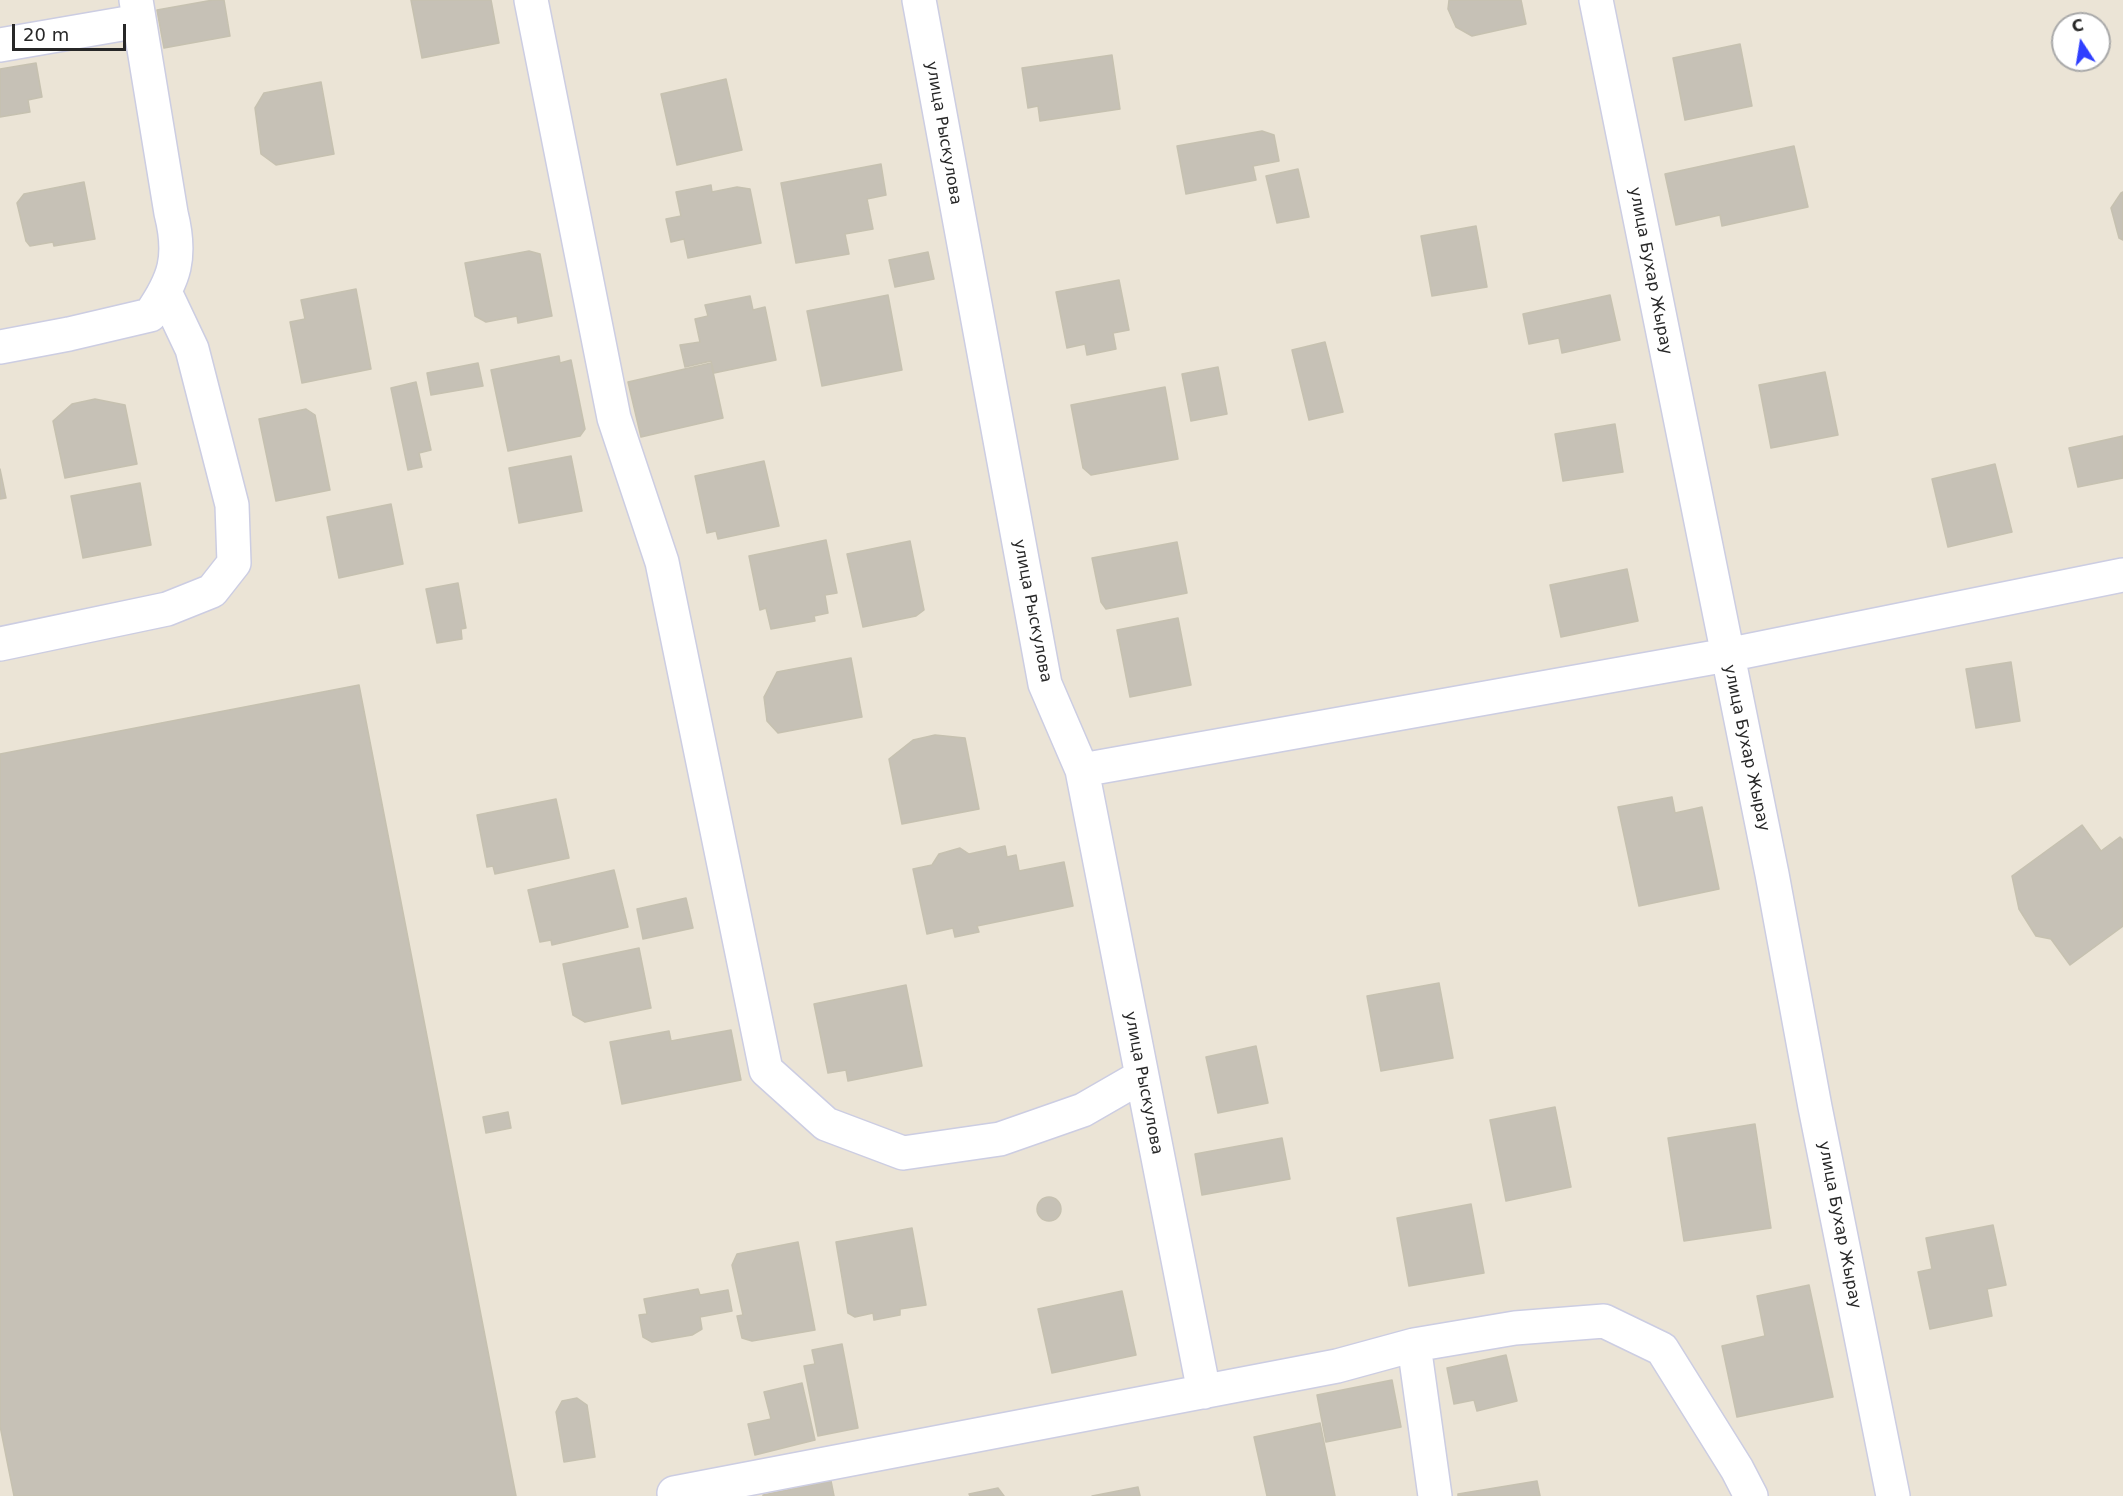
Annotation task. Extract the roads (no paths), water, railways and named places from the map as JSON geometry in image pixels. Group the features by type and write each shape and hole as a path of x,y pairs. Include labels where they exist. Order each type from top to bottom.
{"street":[{"path":"531,0 614,418 662,562 766,1071 826,1124 903,1153 1000,1139 1083,1110 1142,1076"},
{"name":"улица Рыскулова","path":"919,0 1045,684 1082,770 1204,1392"},
{"name":"улица Бухар Жырау","path":"1596,0 1772,874 1815,1107 1893,1496"},
{"path":"0,45 137,10 176,234 177,254 165,292 150,315 0,347"},
{"path":"0,644 167,609 212,591 234,563 232,505 192,349 165,292"},
{"path":"1082,770 1727,655 2123,575"},
{"path":"674,1493 1337,1366 1414,1345 1515,1328 1604,1321 1662,1349 1737,1469 1751,1496"},
{"path":"1414,1345 1435,1496"}]}
